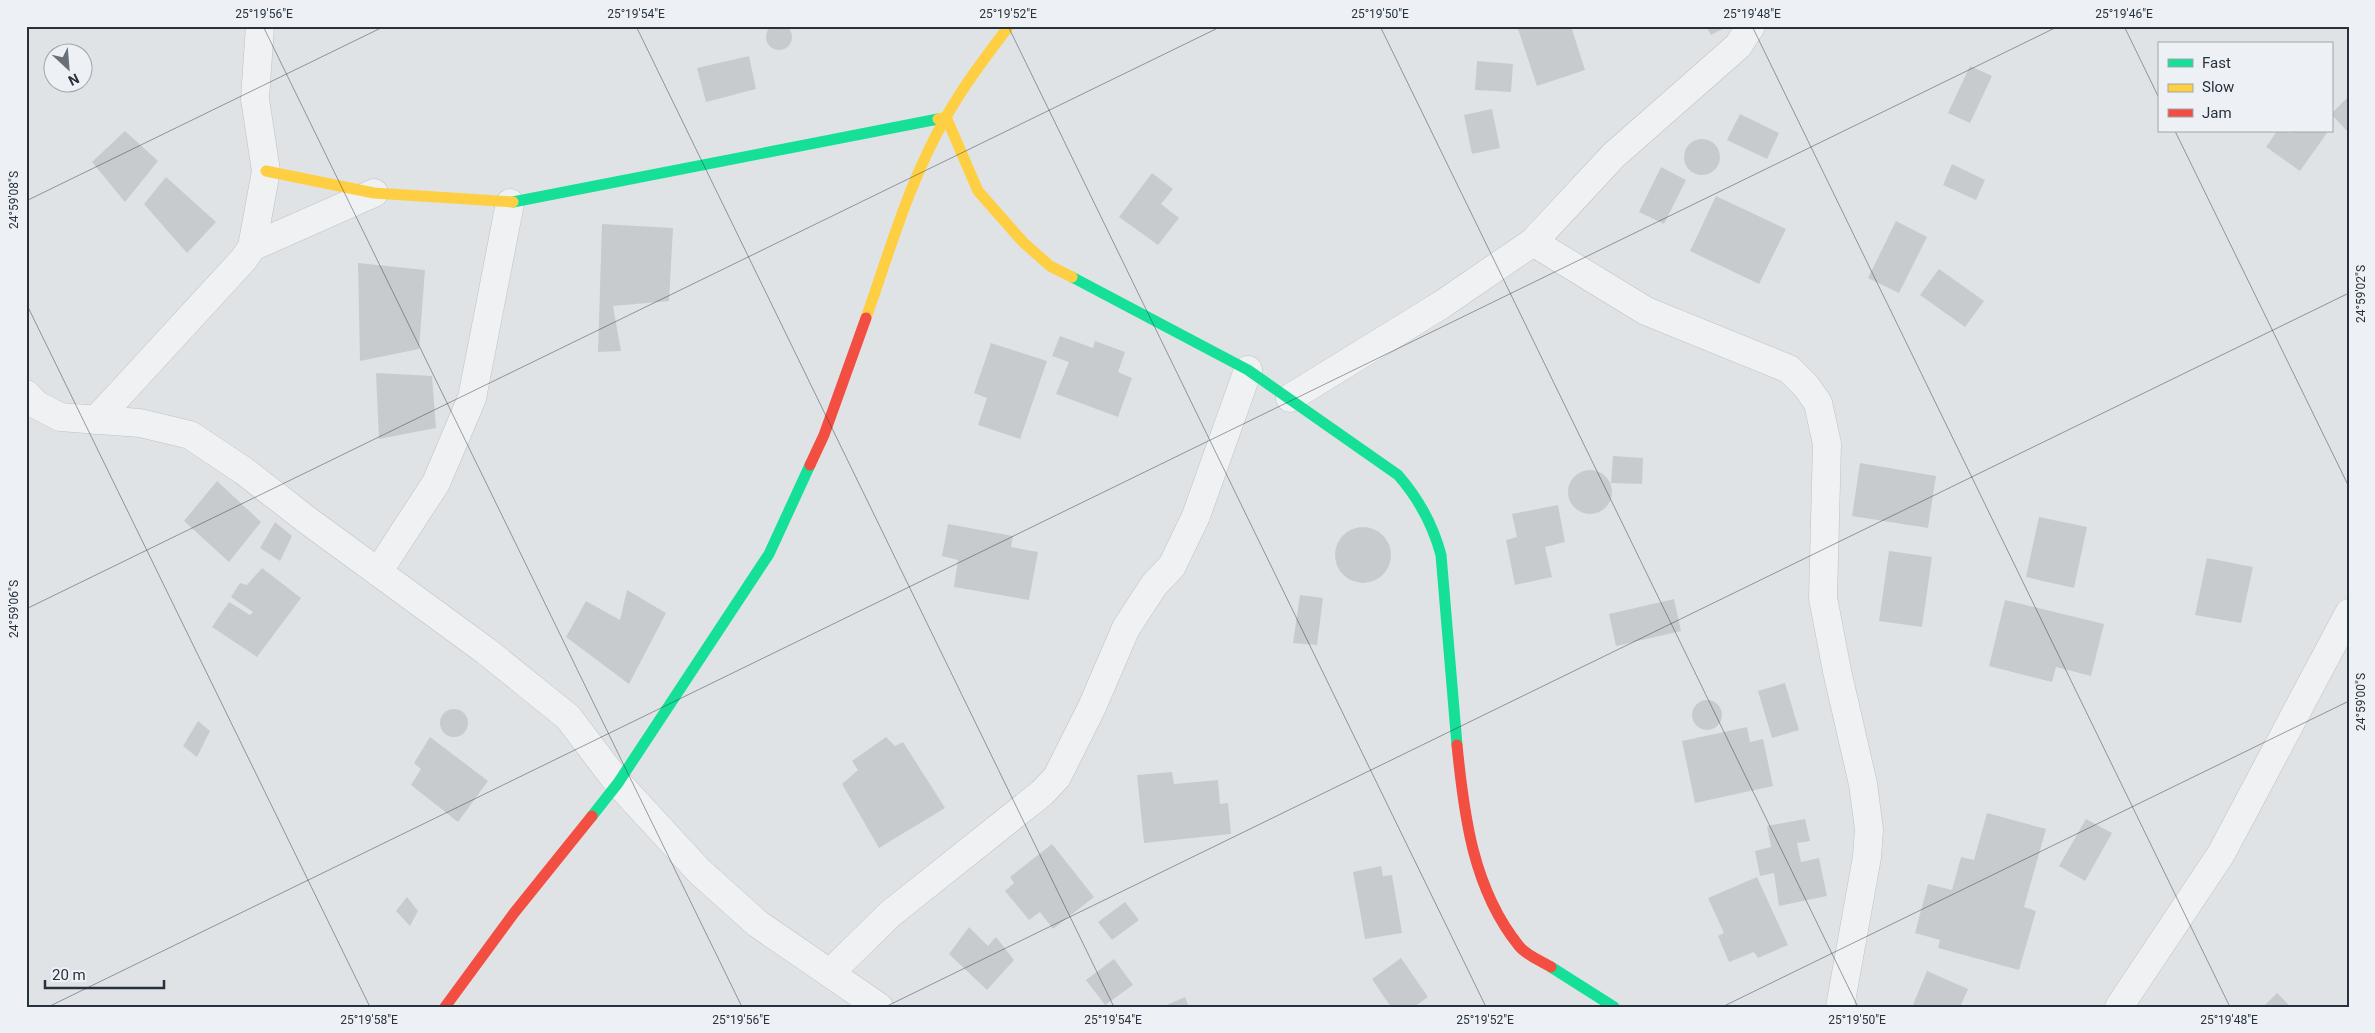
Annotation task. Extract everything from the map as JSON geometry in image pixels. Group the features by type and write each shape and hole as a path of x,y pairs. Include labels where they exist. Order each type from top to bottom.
{"street":[{"path":"96,420 244,259 252,247 266,171 255,98 260,26"},
{"path":"445,1007 514,913 618,783 769,554 824,435 910,192 946,117 985,57 1009,26"},
{"path":"1290,398 1441,305 1533,242 1614,155 1738,46 1751,26"},
{"path":"266,171 374,193 510,203 559,195 602,184 761,155 946,117"},
{"path":"946,117 978,192 1023,242 1050,266 1181,332 1248,370 1398,475 1411,490 1435,531 1441,555 1462,797 1478,873 1494,907 1520,948 1614,1007"},
{"path":"252,247 374,193"},
{"path":"378,572 436,483 472,398 510,203"},
{"path":"1533,242 1646,311 1789,369 1806,386 1818,403 1827,444 1823,598 1837,671 1863,784 1869,829 1868,857 1840,1007"},
{"path":"830,973 890,914 1042,793 1057,777 1092,706 1126,628 1154,585 1172,566 1196,516 1248,370"},
{"path":"26,394 37,405 60,417 140,423 190,435 244,471 486,651 568,717 618,783 706,878 758,924 879,1007"},
{"path":"2119,1007 2221,854 2349,613"}],"building":[{"path":"779,24 788,28 792,37 788,46 779,50 770,46 766,37 770,28"},
{"path":"1517,26 1571,26 1585,70 1537,86"},
{"path":"1706,26 1728,26 1711,35"},
{"path":"749,56 756,89 706,102 697,68"},
{"path":"1477,61 1513,64 1511,92 1475,90"},
{"path":"1970,66 1992,76 1970,123 1948,113"},
{"path":"2347,98 2349,100 2349,133 2332,115"},
{"path":"1492,109 1500,148 1472,154 1464,115"},
{"path":"1740,114 1779,133 1767,159 1727,140"},
{"path":"125,131 158,161 125,202 92,162"},
{"path":"2276,132 2327,133 2300,171 2266,147"},
{"path":"1702,139 1709,140 1715,144 1719,150 1719,164 1715,170 1709,174 1702,175 1695,174 1689,170 1685,164 1684,157 1685,150 1689,144 1695,140"},
{"path":"1952,164 1985,180 1976,200 1943,185"},
{"path":"1661,167 1686,180 1664,224 1639,212"},
{"path":"1152,173 1173,189 1161,204 1179,218 1158,245 1119,217"},
{"path":"166,177 216,222 187,253 144,204"},
{"path":"1716,196 1786,229 1759,284 1690,251"},
{"path":"1896,221 1927,237 1899,293 1868,278"},
{"path":"602,224 673,228 669,301 613,306 621,351 598,352"},
{"path":"358,263 425,270 419,349 360,361"},
{"path":"1939,269 1984,301 1965,327 1920,295"},
{"path":"1060,336 1093,348 1095,341 1125,352 1118,372 1132,378 1118,417 1056,394 1069,362 1052,356"},
{"path":"991,343 1047,361 1020,439 978,425 987,398 974,393"},
{"path":"376,373 432,376 436,428 379,439"},
{"path":"1613,456 1643,458 1642,484 1611,483"},
{"path":"1860,463 1936,476 1928,528 1852,516"},
{"path":"1590,470 1602,474 1608,480 1612,492 1608,504 1602,510 1590,514 1578,510 1572,504 1568,492 1572,480 1578,474"},
{"path":"217,481 261,522 229,562 184,521"},
{"path":"1558,505 1565,542 1545,547 1552,577 1515,585 1506,540 1517,537 1512,514"},
{"path":"2039,517 2087,527 2074,588 2026,577"},
{"path":"275,522 292,536 280,561 260,548"},
{"path":"948,524 1013,536 1011,547 1038,552 1029,600 954,587 958,560 942,556"},
{"path":"1363,527 1374,529 1383,535 1389,544 1391,555 1389,566 1383,575 1374,581 1363,583 1352,581 1343,575 1337,566 1335,555 1337,544 1343,535 1352,529"},
{"path":"1889,551 1932,557 1922,627 1879,621"},
{"path":"2207,558 2253,567 2241,623 2195,615"},
{"path":"262,568 301,598 257,657 212,627 229,602 250,615 253,612 231,597 240,583 247,585"},
{"path":"627,590 666,613 629,684 566,637 586,601 620,620"},
{"path":"1300,595 1323,598 1317,645 1293,643"},
{"path":"1674,599 1681,631 1616,646 1609,614"},
{"path":"2005,600 2104,624 2091,676 2056,667 2052,682 1989,666"},
{"path":"1785,683 1799,730 1772,738 1758,691"},
{"path":"1707,700 1718,704 1722,715 1718,726 1707,730 1696,726 1692,715 1696,704"},
{"path":"454,709 464,713 468,723 464,733 454,737 444,733 440,723 444,713"},
{"path":"198,721 210,731 197,757 183,746"},
{"path":"1747,727 1750,742 1763,739 1773,786 1695,803 1682,741"},
{"path":"430,737 488,781 458,822 411,785 421,769 414,763"},
{"path":"886,737 895,746 903,742 945,808 879,848 842,784 858,770 852,761"},
{"path":"1172,772 1174,784 1218,780 1220,804 1228,803 1231,834 1144,843 1137,775"},
{"path":"1987,813 2046,829 2024,907 2036,911 2019,970 1938,948 1940,940 1915,933 1928,884 1952,890 1961,857 1974,860"},
{"path":"1805,819 1810,841 1797,843 1801,862 1819,858 1827,896 1779,906 1774,873 1760,876 1755,851 1771,847 1767,826"},
{"path":"2086,819 2112,833 2085,881 2059,866"},
{"path":"1052,844 1094,897 1053,929 1040,912 1029,920 1005,891 1014,883 1010,877"},
{"path":"1381,866 1383,876 1392,875 1402,933 1365,939 1353,872"},
{"path":"1757,877 1788,945 1758,958 1754,952 1729,962 1718,936 1724,933 1708,898"},
{"path":"407,897 418,911 410,926 396,911"},
{"path":"1125,902 1139,920 1112,940 1098,922"},
{"path":"969,927 988,946 996,937 1014,960 987,990 949,954"},
{"path":"1401,958 1428,997 1414,1007 1391,1007 1372,979"},
{"path":"1114,959 1133,985 1105,1005 1086,980"},
{"path":"1927,971 1968,989 1960,1007 1912,1007"},
{"path":"2277,993 2291,1007 2263,1007"},
{"path":"1185,997 1189,1007 1162,1007"}],"traffic: fast":[{"path":"513,202 938,119"},
{"path":"1072,277 1248,370 1398,475 1406,484 1419,503 1434,533 1441,555 1457,745"},
{"path":"592,816 618,783 769,554 810,465"},
{"path":"1551,967 1614,1007"}],"traffic: slow":[{"path":"866,318 911,190 933,141 960,93 1009,26"},
{"path":"938,119 946,117 978,191 1023,242 1050,266 1072,277"},
{"path":"266,171 374,193 513,202"}],"traffic: jam":[{"path":"810,465 824,435 866,318"},
{"path":"1457,745 1463,798 1473,851 1491,901 1503,924 1519,946 1551,967"},
{"path":"445,1007 514,913 592,816"}]}
